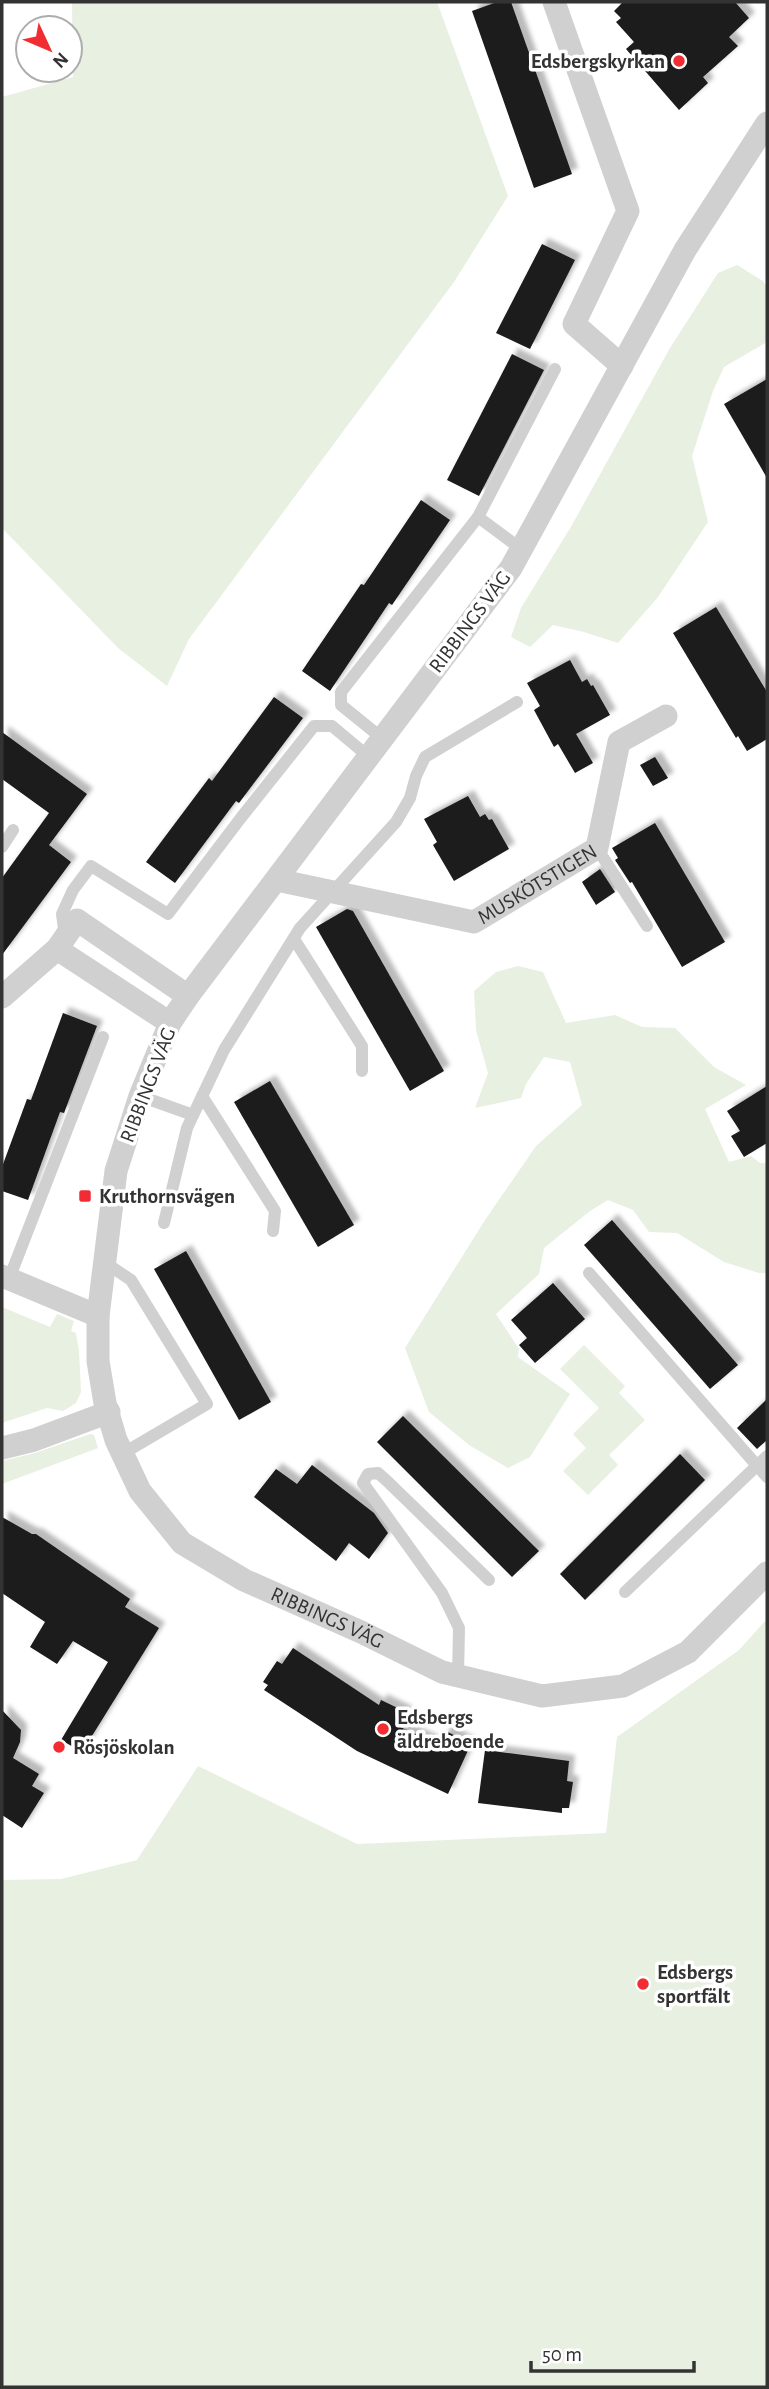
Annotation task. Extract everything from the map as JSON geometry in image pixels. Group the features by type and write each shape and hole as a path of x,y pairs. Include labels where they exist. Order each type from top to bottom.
{"street":[{"path":"554,2 628,211 574,324 622,366"},
{"name":"RIBBINGS VÄG","path":"767,123 685,250 511,568 170,1023 140,1096 116,1171 98,1316 98,1361 108,1412 122,1454 140,1491 182,1543 244,1580 361,1632 442,1672 542,1696 623,1686 688,1652 767,1573"},
{"name":"MUSKÖTSTIGEN","path":"276,880 474,922 597,848 619,743 666,716"},
{"path":"2,997 61,943 77,920 188,996"},
{"path":"61,943 170,1023"},
{"path":"5,1277 98,1316"},
{"path":"2,1448 34,1440 108,1412"}],"lane":[{"path":"376,748 341,705 341,692 478,517 555,369"},
{"path":"478,517 521,550"},
{"path":"164,1223 187,1128 224,1050 294,939 332,892 396,822 410,798 425,757 517,702"},
{"path":"61,943 62,914 74,890 91,866 169,914 314,726 332,726 376,748"},
{"path":"2,847 13,830"},
{"path":"597,848 647,926"},
{"path":"294,939 362,1046 362,1071"},
{"path":"5,1277 103,1037"},
{"path":"140,1096 193,1115"},
{"path":"202,1096 275,1211 273,1231"},
{"path":"104,1262 131,1280 206,1404 122,1454"},
{"path":"589,1273 762,1461 767,1477"},
{"path":"625,1592 762,1461"},
{"path":"458,1676 459,1628 442,1593 363,1483 364,1477 378,1473 489,1580"}],"green space":[{"path":"72,2 437,2 508,196 454,282 189,639 167,686 118,648 2,528 2,97 48,84 84,84 84,14 72,14"},
{"path":"737,265 763,281 767,287 767,342 724,367 713,391 692,456 708,522 658,597 618,643 553,625 530,647 511,637 521,608 572,525 670,348 718,273"},
{"path":"518,966 543,972 566,1023 615,1015 642,1027 675,1028 714,1067 746,1085 705,1109 729,1162 751,1156 760,1163 767,1163 767,1273 724,1262 677,1233 649,1232 633,1210 608,1200 590,1211 544,1248 539,1274 496,1314 519,1349 518,1357 570,1394 530,1457 508,1468 469,1445 429,1412 405,1348 485,1220 536,1146 582,1105 570,1062 544,1057 526,1084 521,1098 475,1108 488,1073 476,1030 474,991 496,972"},
{"path":"2,1307 50,1327 57,1314 74,1321 71,1331 76,1333 79,1351 81,1392 76,1403 63,1411 47,1408 2,1423"},
{"path":"584,1345 625,1386 619,1393 645,1420 609,1455 618,1465 588,1495 563,1471 586,1448 573,1434 599,1408 560,1369"},
{"path":"94,1435 98,1448 2,1484 2,1461"},
{"path":"767,1619 767,2387 2,2387 2,1880 61,1879 137,1860 198,1766 357,1844 606,1833 617,1737 739,1650"}],"building":[{"path":"497,2 511,2 572,174 534,188 472,11"},
{"name":"Edsbergskyrkan","path":"623,2 735,2 749,18 729,37 738,46 703,77 708,83 679,110 626,49 634,42 616,22 621,18 614,11"},
{"path":"542,244 575,260 530,349 496,333"},
{"path":"512,354 544,370 479,496 447,480"},
{"path":"767,379 767,478 724,404"},
{"path":"421,500 450,520 392,605 389,603 330,691 302,671"},
{"path":"716,607 767,692 767,739 747,751 738,736 736,738 673,633"},
{"path":"570,660 582,682 587,679 591,686 593,685 610,715 576,734 593,763 575,773 558,744 554,747 534,710 540,706 527,683"},
{"path":"274,697 303,718 175,883 146,862 209,778 212,781"},
{"path":"2,732 87,794 49,845 71,862 2,955 2,878 49,813 2,779"},
{"path":"655,757 668,778 653,786 640,765"},
{"path":"468,796 480,817 485,814 489,820 492,819 509,849 454,881 433,845 437,842 424,819"},
{"path":"655,823 725,942 682,967 632,882 630,883 615,860 618,858 612,848"},
{"path":"600,869 615,892 596,905 582,882"},
{"path":"347,909 353,911 444,1071 410,1091 316,927"},
{"path":"63,1013 97,1026 64,1113 60,1112 28,1200 2,1191 2,1167 27,1099 31,1100"},
{"path":"270,1081 354,1225 318,1247 234,1102"},
{"path":"767,1086 767,1143 744,1157 731,1136 740,1131 727,1111"},
{"path":"612,1220 738,1365 710,1389 584,1245"},
{"path":"186,1251 271,1402 239,1420 154,1269"},
{"path":"553,1283 585,1319 535,1363 519,1345 527,1338 511,1320"},
{"path":"767,1399 767,1440 757,1449 737,1428"},
{"path":"403,1416 539,1551 512,1577 377,1442"},
{"path":"680,1454 705,1480 585,1600 560,1574"},
{"path":"312,1465 374,1513 388,1533 369,1559 349,1543 336,1561 254,1497 276,1469 297,1484"},
{"path":"2,1517 36,1534 130,1599 125,1607 159,1628 82,1752 61,1740 108,1662 73,1641 57,1664 30,1647 45,1622 2,1593"},
{"name":"Edsbergs äldreboende","path":"293,1648 379,1705 381,1700 406,1712 400,1727 439,1744 446,1731 471,1744 448,1794 357,1751 264,1690 268,1685 263,1682 277,1661 282,1664"},
{"path":"2,1710 21,1730 20,1742 13,1758 39,1774 32,1786 44,1793 22,1828 2,1815"},
{"path":"485,1750 569,1761 567,1781 573,1782 569,1808 562,1808 562,1813 478,1803"}],"place":[{"name":"Edsbergskyrkan","path":"679,61"},
{"name":"Kruthornsvägen","path":"85,1196"},
{"name":"Edsbergs äldreboende","path":"383,1729"},
{"name":"Rösjöskolan","path":"59,1747"},
{"name":"Edsbergs sportfält","path":"643,1984"}]}
